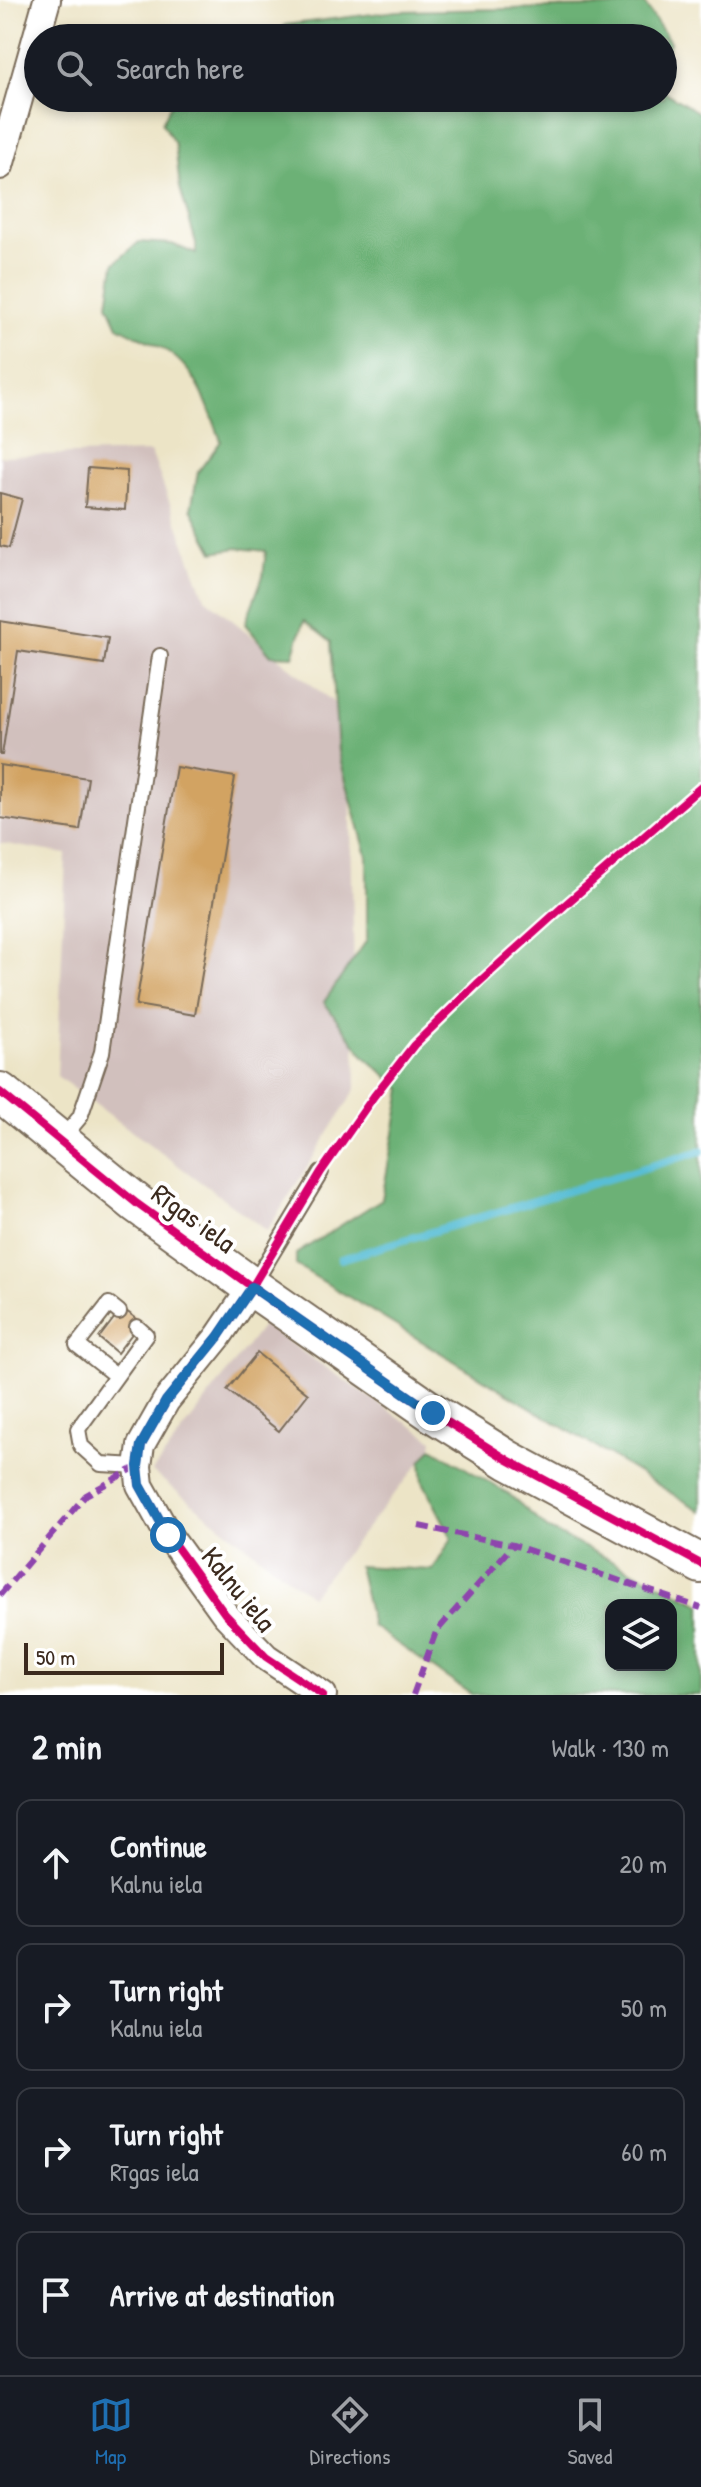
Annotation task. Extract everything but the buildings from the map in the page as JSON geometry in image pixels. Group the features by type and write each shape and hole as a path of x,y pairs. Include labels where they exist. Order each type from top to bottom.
{"street":[{"path":"40,24 47,0"},
{"path":"0,166 24,81"},
{"name":"Rīgas iela","path":"0,1092 136,1203 433,1413 508,1460 701,1564"},
{"path":"138,1466 141,1445 166,1401 218,1337 252,1287"},
{"name":"Kalnu iela","path":"138,1466 140,1485 168,1535 225,1614 266,1657 323,1695"}],"lane":[{"path":"59,1142 80,1117 102,1052 160,656"},
{"path":"252,1287 321,1172"},
{"path":"116,1376 77,1345 109,1304 119,1312"},
{"path":"137,1327 146,1335 78,1429 81,1446 101,1464 138,1466"}],"shaded area":[{"path":"151,452 205,598 349,715 356,1089 267,1231 57,1076 66,854 0,843 0,456"},
{"path":"263,1325 433,1440 432,1448 311,1596 152,1472"}],"green space":[{"path":"644,3 658,24 293,24 397,11 607,7"},
{"path":"677,99 701,114 701,1511 296,1265 296,1254 382,1199 402,1089 365,1057 324,1002 367,940 367,856 338,752 331,642 304,621 293,656 271,655 245,624 263,576 266,551 237,548 214,552 191,509 198,472 221,441 206,401 193,377 174,356 118,326 108,304 114,264 139,242 172,244 196,254 196,243 180,188 175,144 162,123 167,112 677,112"},
{"path":"432,1448 510,1495 549,1530 701,1604 701,1695 472,1695 372,1626 358,1566 433,1570 452,1538 423,1482 421,1462"}],"waterway":[{"path":"341,1259 701,1151"}],"marked path":[{"path":"0,1595 86,1495 138,1466"},
{"path":"419,1526 513,1545 701,1608"},
{"path":"413,1695 436,1632 513,1545"}],"cycle path":[{"path":"323,1695 266,1657 225,1614 168,1535 140,1485 138,1466 141,1445 166,1401 218,1337 252,1287 321,1172 414,1045 477,984 701,787"},
{"path":"0,1092 136,1203 433,1413 508,1460 701,1564"}],"route":[{"path":"168,1535 140,1485 138,1466 141,1445 166,1401 218,1337 252,1287 433,1413"}]}
